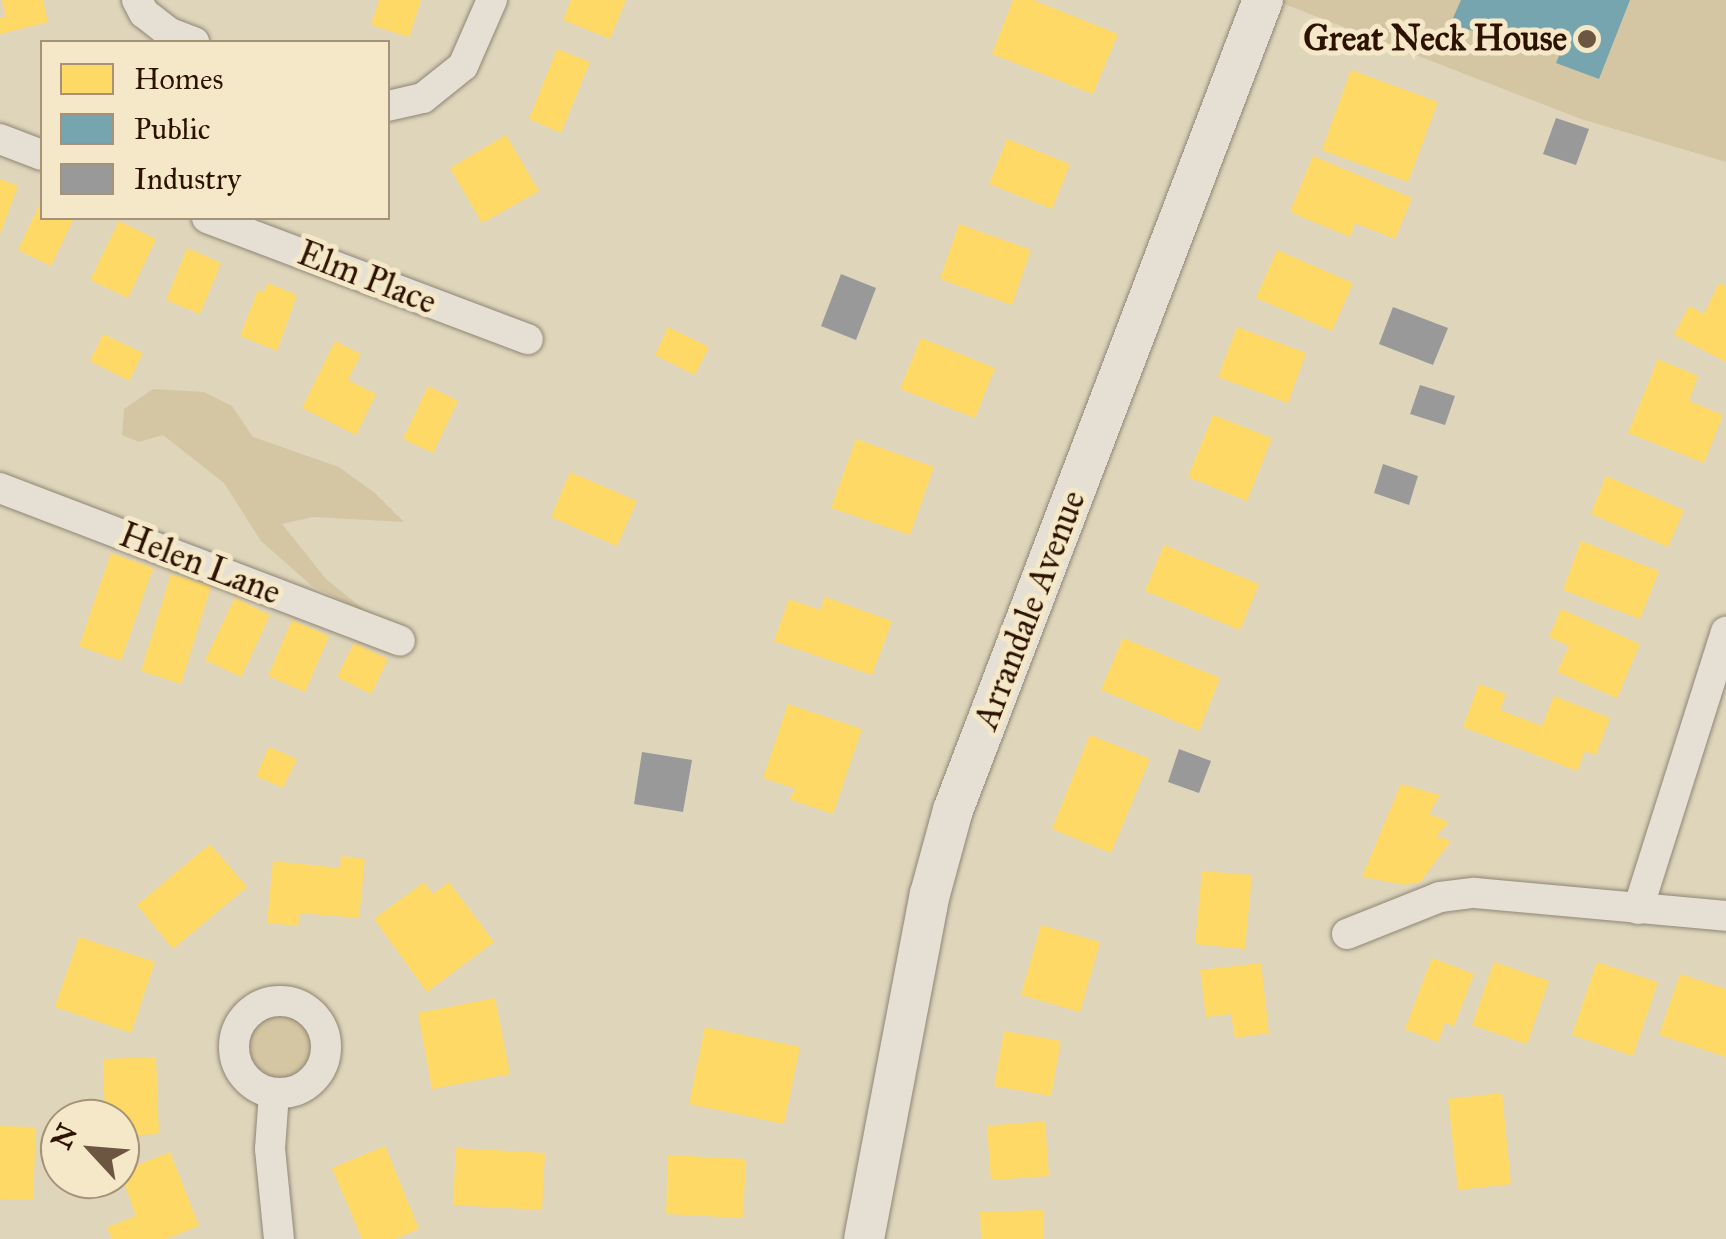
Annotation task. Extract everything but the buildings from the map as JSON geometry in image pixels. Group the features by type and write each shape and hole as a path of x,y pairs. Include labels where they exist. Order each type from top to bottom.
{"street":[{"path":"137,0 144,13 189,40"},
{"path":"390,106 423,98 462,66 492,0"},
{"name":"Arrandale Avenue","path":"864,1239 930,894 953,810 1264,0"},
{"path":"0,139 40,154"},
{"name":"Elm Place","path":"211,220 528,339"},
{"name":"Helen Lane","path":"0,488 400,641"},
{"path":"1638,909 1724,648"},
{"path":"1347,934 1440,897 1475,893 1726,916"},
{"path":"274,1093 270,1149 279,1239"}],"shaded area":[{"path":"1274,0 1726,0 1726,162 1581,119"},
{"path":"153,389 204,392 232,406 253,437 339,467 375,493 404,522 313,517 282,524 326,579 368,613 312,586 261,541 224,483 163,435 139,442 122,435 124,409"},
{"path":"280,1009 306,1020 317,1046 306,1072 280,1083 254,1072 243,1046 254,1020"}],"place":[{"name":"Great Neck House","path":"1587,39"}]}
